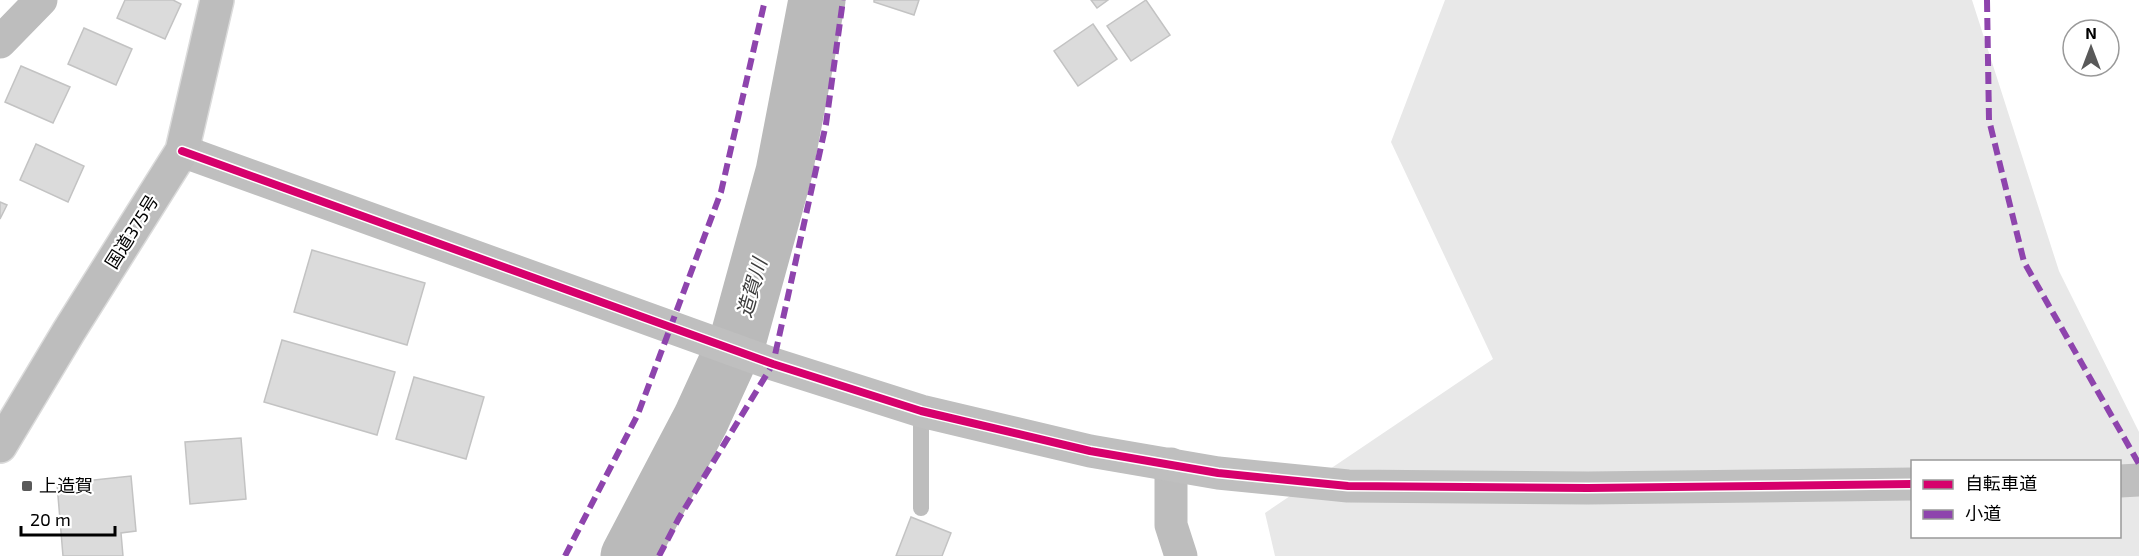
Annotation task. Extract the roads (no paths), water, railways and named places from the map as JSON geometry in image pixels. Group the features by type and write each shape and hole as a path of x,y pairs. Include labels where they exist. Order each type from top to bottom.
{"main road":[{"path":"0,42 41,0"},
{"name":"国道375号","path":"0,446 69,331 182,152 217,0"},
{"path":"1171,464 1171,525 1180,556"}],"street":[{"path":"182,152 757,358 921,411 1090,451 1218,473 1348,486 1588,489 1911,484"},
{"path":"2121,481 2139,480"}],"lane":[{"path":"921,411 921,508"}],"waterway":[{"name":"造賀川","path":"629,556 701,419 739,336 784,172 817,0"}],"place":[{"name":"上造賀","path":"27,486"}]}
